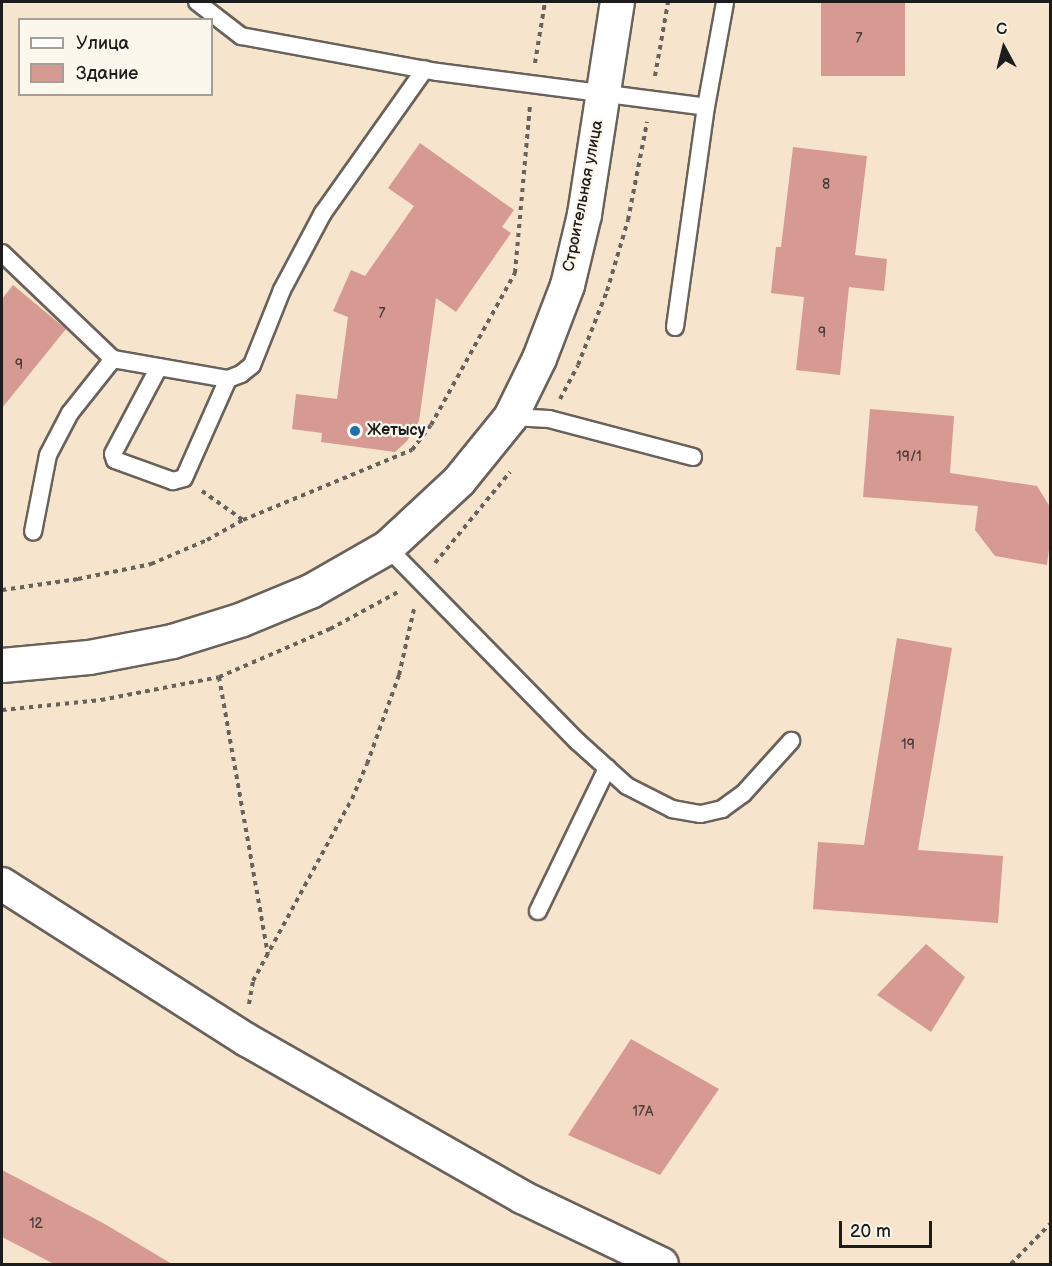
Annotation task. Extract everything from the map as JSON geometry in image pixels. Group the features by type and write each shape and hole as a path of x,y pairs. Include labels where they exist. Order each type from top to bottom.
{"street":[{"name":"Строительная улица","path":"2,665 89,657 182,638 242,619 310,591 387,547 459,480 510,417 540,358 567,285 584,214 617,2"},
{"path":"2,884 247,1040 522,1197 662,1264"}],"lane":[{"path":"197,2 241,36 425,69 706,107"},
{"path":"675,327 706,107 725,2"},
{"path":"2,253 113,359 228,379 241,374 252,365 282,290 323,213 425,69"},
{"path":"33,532 48,455 70,413 113,359"},
{"path":"159,367 113,454 115,460 173,481 184,478 228,379"},
{"path":"510,417 549,419 693,457"},
{"path":"387,547 421,579 577,741 627,786 672,808 700,814 722,809 743,794 791,741"},
{"path":"538,911 607,768"}],"path":[{"path":"2,590 78,579 151,564 207,540 243,520 412,450 430,425 515,273 531,84 545,2"},
{"path":"184,478 243,520"},
{"path":"247,1040 253,981 352,799 368,764 399,675 421,579"},
{"path":"219,677 268,954"},
{"path":"1011,1264 1050,1224"}],"building":[{"path":"821,2 905,2 905,76 821,76"},
{"path":"420,143 514,210 502,227 511,233 456,312 436,298 419,421 407,441 395,452 321,442 322,433 292,429 296,394 337,399 348,317 333,311 351,270 365,276 414,206 388,188"},
{"path":"793,147 867,156 855,255 887,259 884,291 849,287 840,375 796,370 804,297 771,293 776,247 781,247"},
{"path":"13,285 66,329 2,408 2,299"},
{"path":"870,409 954,416 950,473 1037,486 1050,507 1047,565 995,556 975,530 978,506 863,497"},
{"path":"897,638 952,648 918,850 1003,856 998,923 813,909 818,842 864,845"},
{"path":"926,944 965,977 931,1032 877,995"},
{"path":"631,1039 719,1089 660,1175 568,1135"},
{"path":"2,1170 103,1223 172,1264 54,1264 2,1237"}],"place":[{"name":"Жетысу","path":"355,431"}]}
